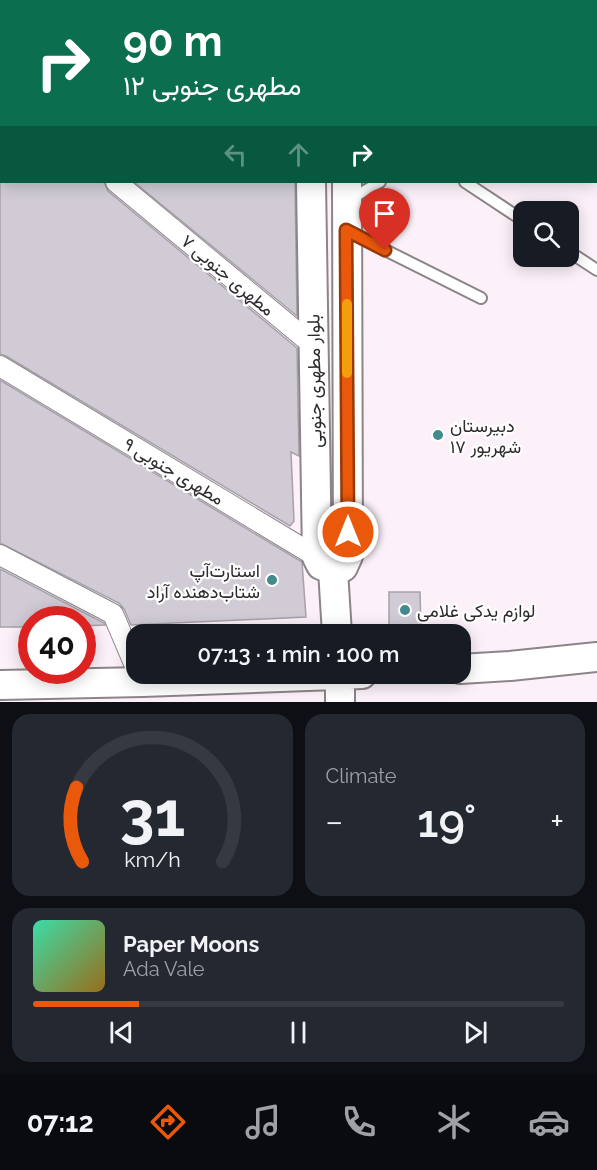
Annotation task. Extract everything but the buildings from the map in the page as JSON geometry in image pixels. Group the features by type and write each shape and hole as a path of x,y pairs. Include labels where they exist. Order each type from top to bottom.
{"street":[{"name":"مطهری جنوبی ۷","path":"117,183 314,346"},
{"name":"بلوار مطهری جنوبی","path":"311,183 314,346 325,564 335,624"},
{"name":"بلوار مطهری جنوبی","path":"325,564 343,567 348,556 347,191"},
{"name":"مطهری جنوبی ۹","path":"0,366 325,564"},
{"path":"0,555 113,614 126,644"},
{"path":"471,668 597,657"},
{"path":"0,685 126,675"}],"lane":[{"path":"347,191 376,183"},
{"path":"467,183 513,214"},
{"path":"346,230 481,298"},
{"path":"579,258 597,270"}],"slow traffic":[{"path":"347,304 347,373"}],"place":[{"name":"دبیرستان ۱۷ شهریور","path":"438,435"},
{"name":"استارت‌آپ شتاب‌دهنده آراد","path":"272,580"},
{"name":"لوازم یدکی غلامی","path":"405,610"}],"route":[{"path":"348,532 346,230 385,250"}]}
